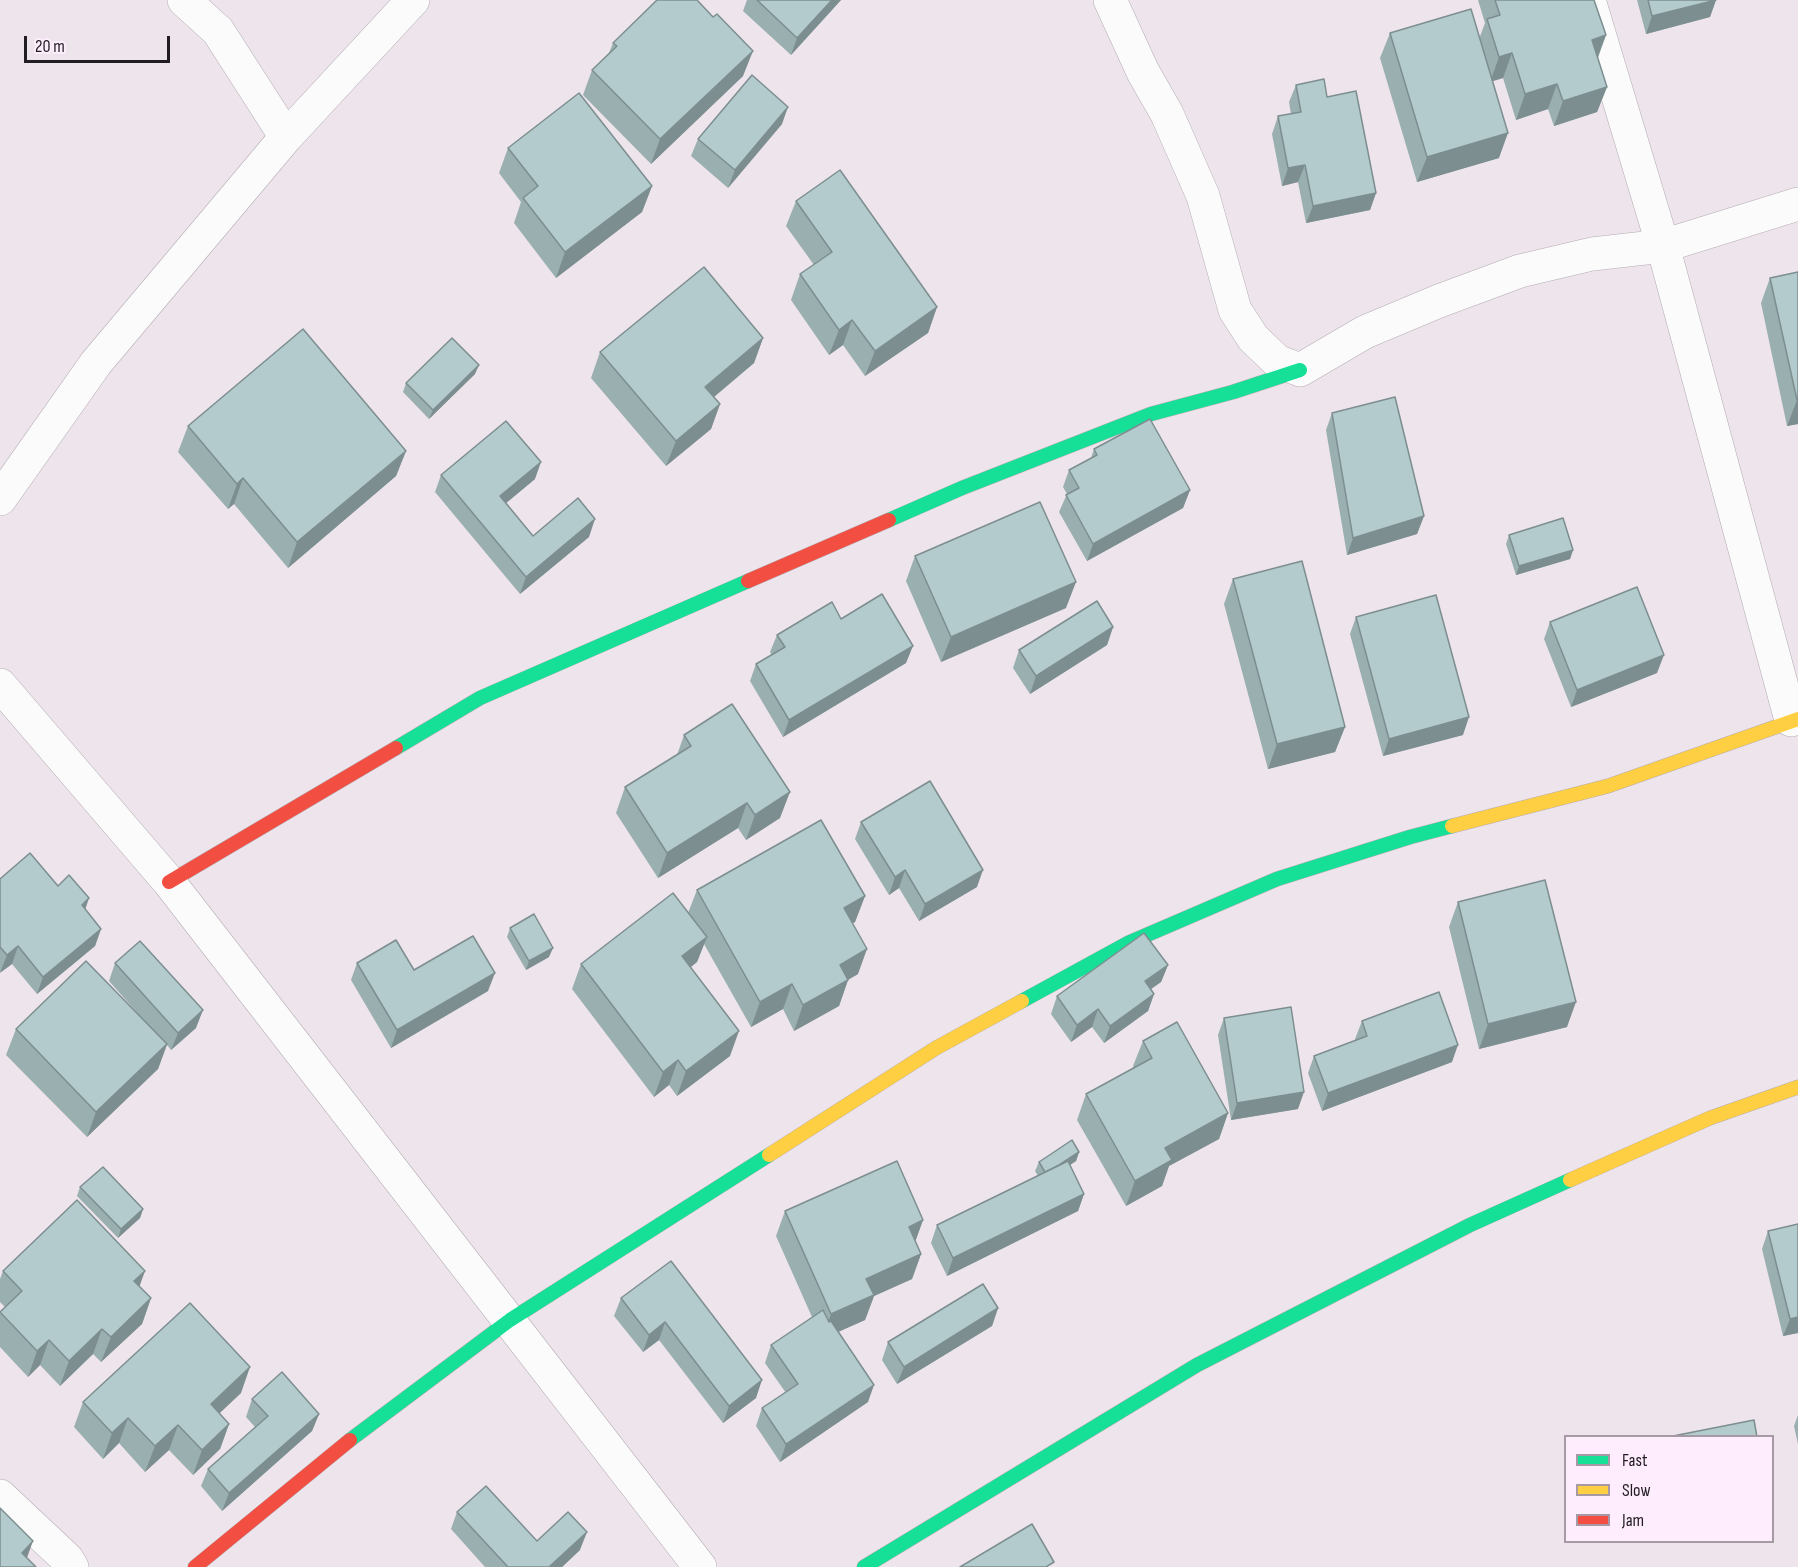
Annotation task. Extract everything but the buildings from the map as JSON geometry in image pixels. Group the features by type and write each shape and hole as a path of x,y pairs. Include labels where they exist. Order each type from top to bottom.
{"street":[{"path":"184,0 218,31 286,137"},
{"path":"0,499 96,363 286,137 413,0"},
{"path":"1110,0 1143,72 1167,114 1203,196 1235,310 1253,338 1277,361 1300,370"},
{"path":"195,1567 376,1419 510,1320 936,1048 1128,943 1277,879 1410,837 1608,786 1794,720 1663,246 1589,0"},
{"path":"169,882 480,698 962,488 1151,414 1233,392 1300,370 1365,332 1439,300 1520,271 1592,254 1663,246 1798,204"},
{"path":"0,685 169,882 700,1567"},
{"path":"864,1567 1197,1365 1470,1225 1710,1119 1798,1087"},
{"path":"0,1496 67,1559 72,1567"}],"traffic: fast":[{"path":"889,520 962,488 1151,414 1233,392 1300,370"},
{"path":"396,748 480,698 748,581"},
{"path":"1022,1001 1128,943 1277,879 1452,826"},
{"path":"350,1440 510,1320 769,1155"},
{"path":"864,1567 1197,1365 1470,1225 1570,1180"}],"traffic: slow":[{"path":"1452,826 1608,786 1798,719"},
{"path":"769,1155 936,1048 1022,1001"},
{"path":"1570,1180 1710,1118 1798,1087"}],"traffic: jam":[{"path":"748,581 889,520"},
{"path":"169,882 396,748"},
{"path":"195,1567 350,1440"}]}
